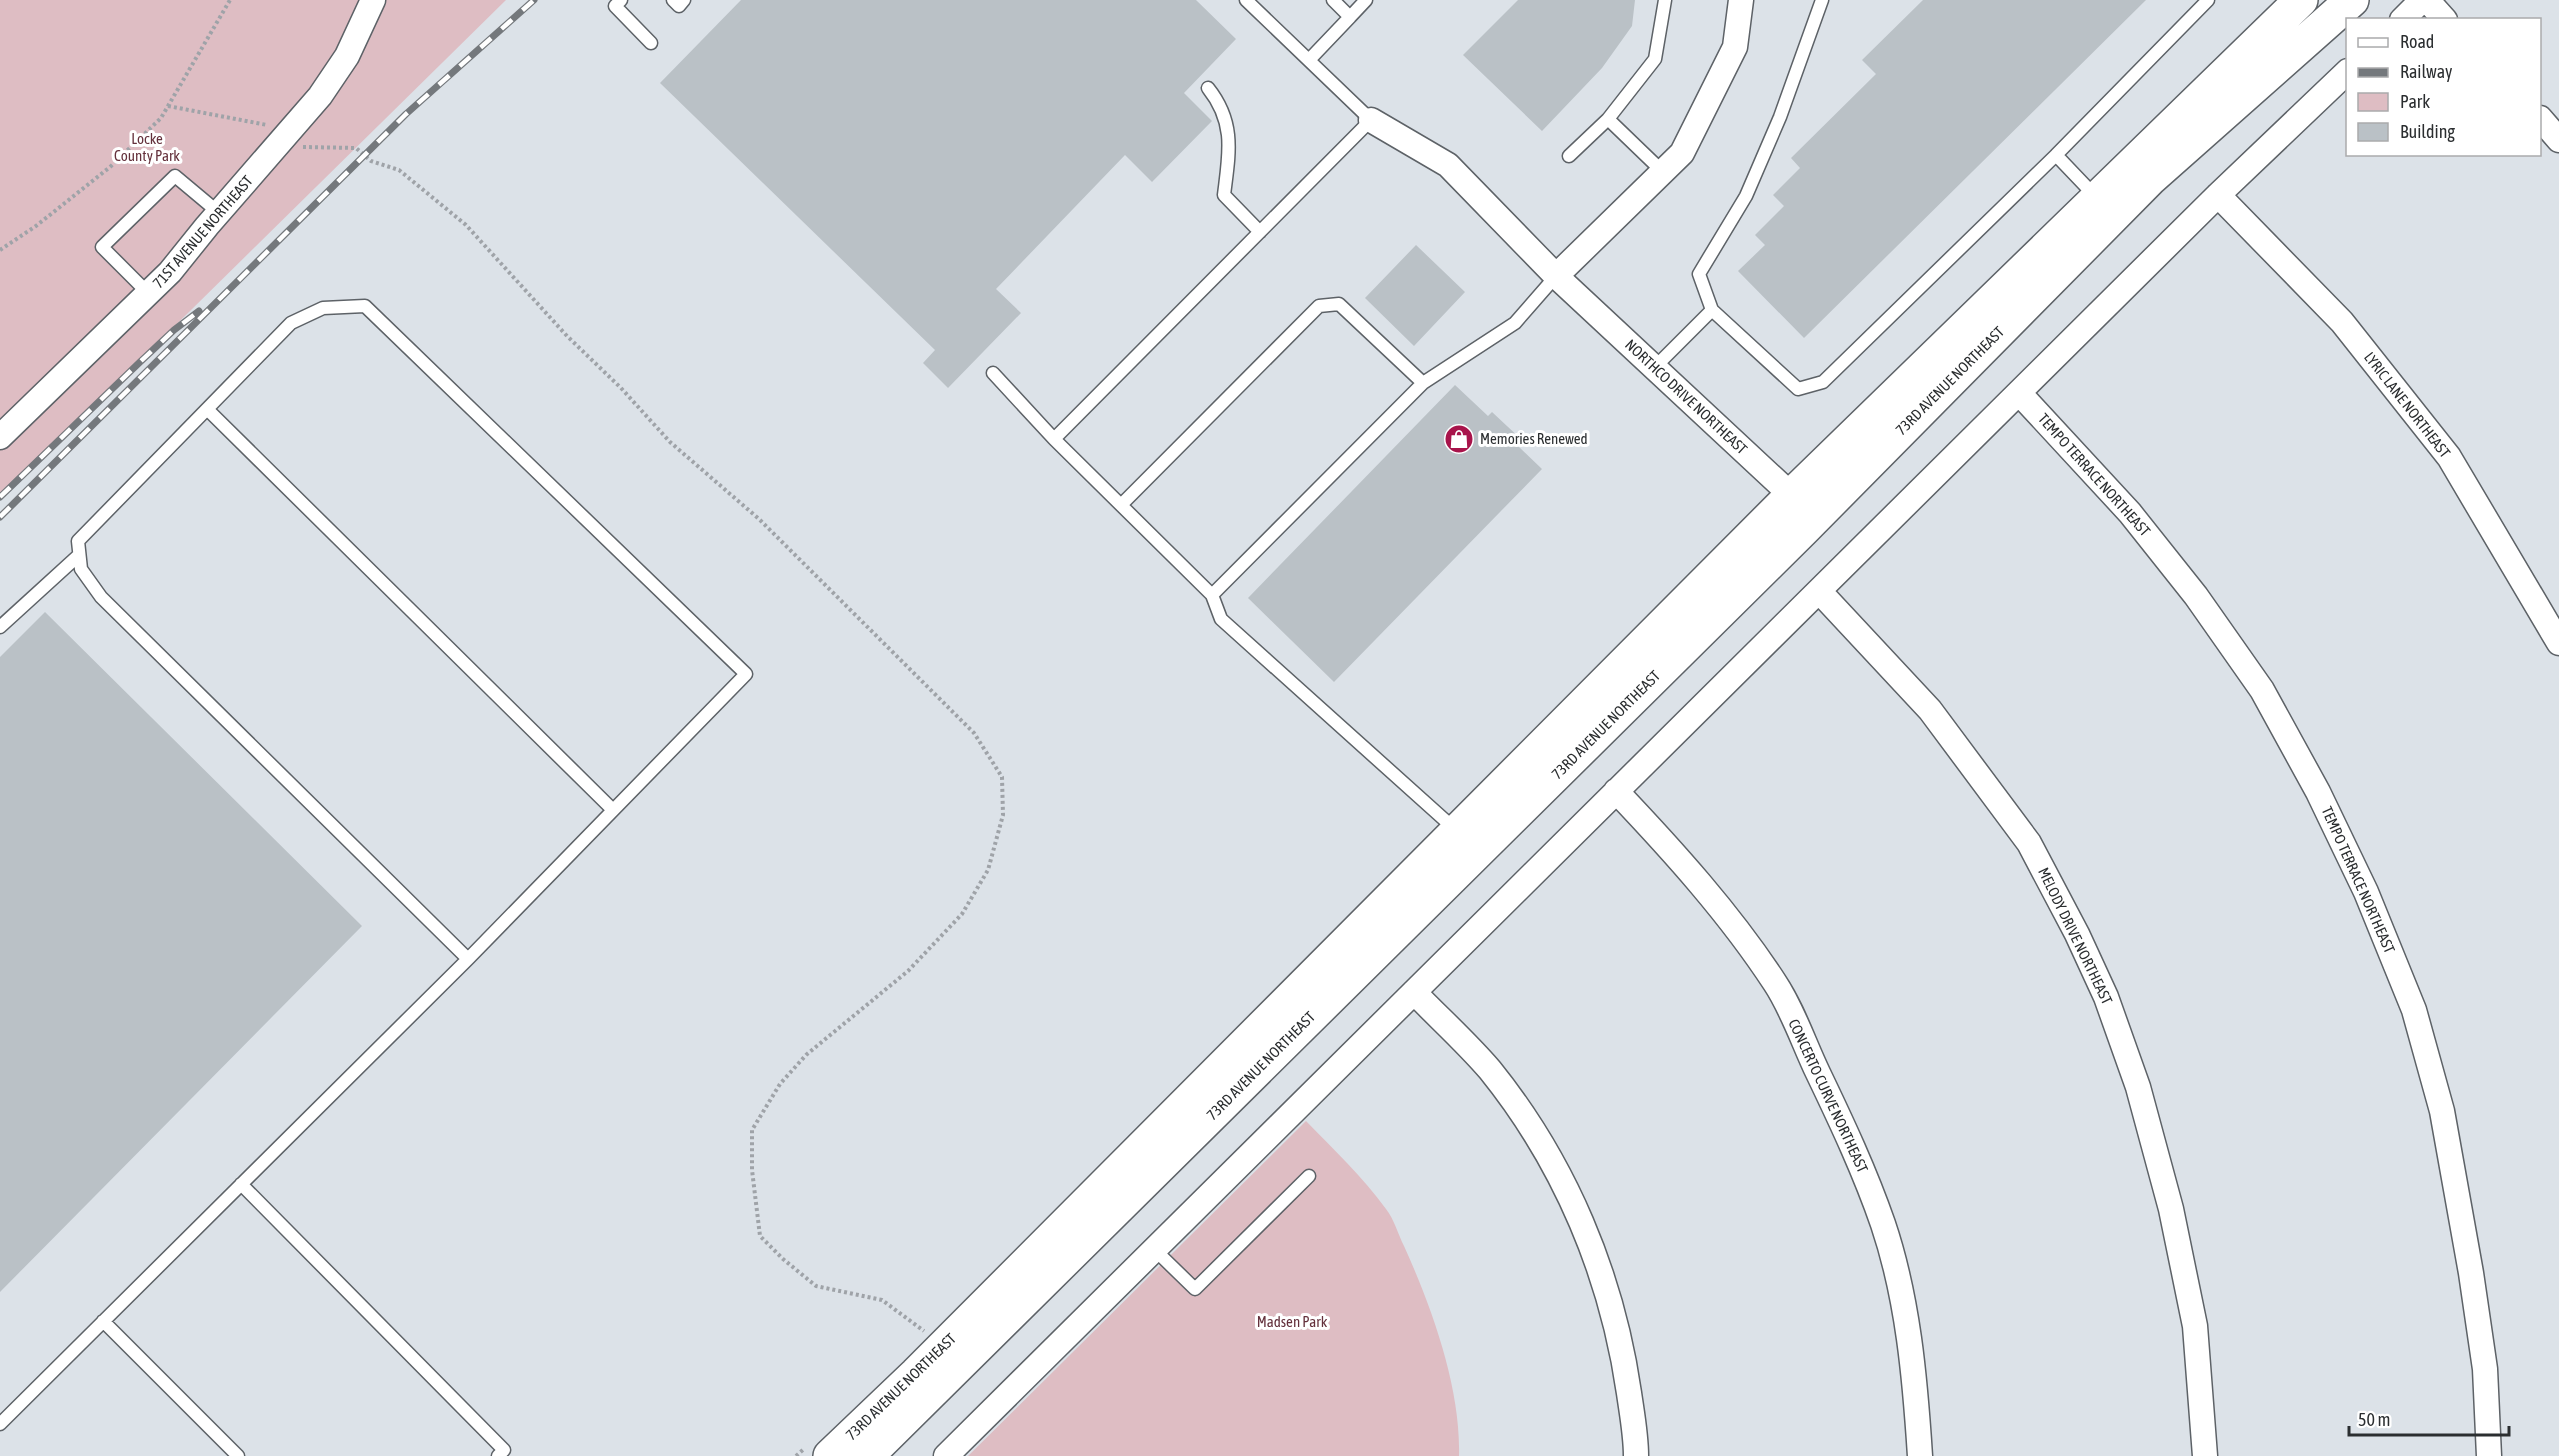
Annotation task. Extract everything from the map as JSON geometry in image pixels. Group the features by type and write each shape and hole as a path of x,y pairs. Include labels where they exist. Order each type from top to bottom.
{"street":[{"name":"71ST AVENUE NORTHEAST","path":"0,437 170,272 218,212 320,96 347,56 374,0"},
{"path":"1557,276 1682,153 1735,47 1741,0"},
{"name":"73RD AVENUE NORTHEAST","path":"867,1456 1815,518 2301,0"},
{"name":"73RD AVENUE NORTHEAST","path":"830,1456 942,1349 1792,495 2105,207 2150,179 2352,0"},
{"path":"2404,18 2425,0 2443,18"},
{"path":"946,1456 2020,394 2218,195 2346,74"},
{"path":"2541,119 2559,140"},
{"name":"NORTHCO DRIVE NORTHEAST","path":"1371,120 1448,165 1557,276 1815,518"},
{"name":"LYRIC LANE NORTHEAST","path":"2218,195 2342,322 2449,457 2559,643"},
{"name":"TEMPO TERRACE NORTHEAST","path":"2020,394 2130,513 2196,596 2262,690 2318,792 2366,892 2414,1010 2442,1111 2469,1262 2485,1370 2488,1456"},
{"name":"MELODY DRIVE NORTHEAST","path":"1819,591 1930,710 2029,843 2077,934 2106,997 2138,1087 2173,1221 2195,1326 2205,1456"},
{"name":"CONCERTO CURVE NORTHEAST","path":"1616,791 1714,901 1776,985 1859,1160 1883,1225 1899,1284 1915,1378 1920,1456"},
{"path":"1414,992 1489,1069 1528,1121 1573,1201 1605,1284 1624,1362 1636,1456"}],"lane":[{"path":"621,0 615,6 651,43"},
{"path":"673,0 678,6 684,0"},
{"path":"1054,440 1371,120 1246,0"},
{"path":"1333,0 1350,17"},
{"path":"1309,60 1366,0"},
{"path":"1569,156 1608,119 1655,59 1665,0"},
{"path":"1822,0 1780,117 1746,195 1700,274 1712,310 1798,388 1823,382 2056,155 2208,0"},
{"path":"1208,88 1220,102 1230,140 1224,195 1260,232"},
{"path":"1608,119 1663,172"},
{"path":"2056,155 2105,207"},
{"path":"149,294 102,247 175,176 218,212"},
{"path":"1212,595 1423,383 1515,322 1557,276"},
{"path":"1122,505 1319,306 1339,304 1423,383"},
{"path":"0,1424 468,959 746,674 365,306 323,308 291,323 78,541 81,569 101,597 468,959"},
{"path":"1654,368 1712,310"},
{"path":"993,373 1054,440 1212,595 1221,619 1457,831"},
{"path":"207,409 613,810"},
{"path":"0,627 80,555"},
{"path":"1154,1249 1195,1289 1309,1176"},
{"path":"241,1184 504,1450 498,1456"},
{"path":"103,1322 238,1456"}],"path":[{"path":"0,250 36,226 110,167 161,118 230,0"},
{"path":"168,106 271,126 296,146 356,148 371,161 399,170 466,225 567,336 621,388 670,442 759,519 974,733 1002,777 1004,815 988,870 962,914 908,971 806,1055 780,1084 752,1130 752,1170 760,1236 783,1259 816,1286 882,1300 923,1330 942,1349"}],"green space":[{"name":"Locke County Park","path":"0,0 506,0 0,498"},
{"name":"Madsen Park","path":"1306,1121 1368,1186 1394,1222 1425,1295 1443,1349 1455,1403 1459,1456 968,1456"}],"building":[{"path":"741,0 1196,0 1236,39 1184,93 1212,121 1152,182 1125,155 996,289 1021,313 948,388 923,363 935,350 660,83"},
{"path":"1518,0 1635,0 1632,26 1602,68 1542,131 1463,55"},
{"path":"1923,0 2146,0 1804,338 1738,271 1765,245 1755,235 1784,206 1773,195 1800,168 1791,158 1876,74 1862,60"},
{"path":"1416,245 1465,292 1414,346 1365,298"},
{"path":"1455,385 1488,416 1492,412 1523,441 1518,446 1542,469 1334,682 1248,598"},
{"path":"45,612 362,926 0,1292 0,657"}],"railway":[{"path":"0,517 406,114 534,0"},
{"path":"0,497 174,330 199,311"}],"place":[{"name":"Memories Renewed","path":"1459,439"}]}
